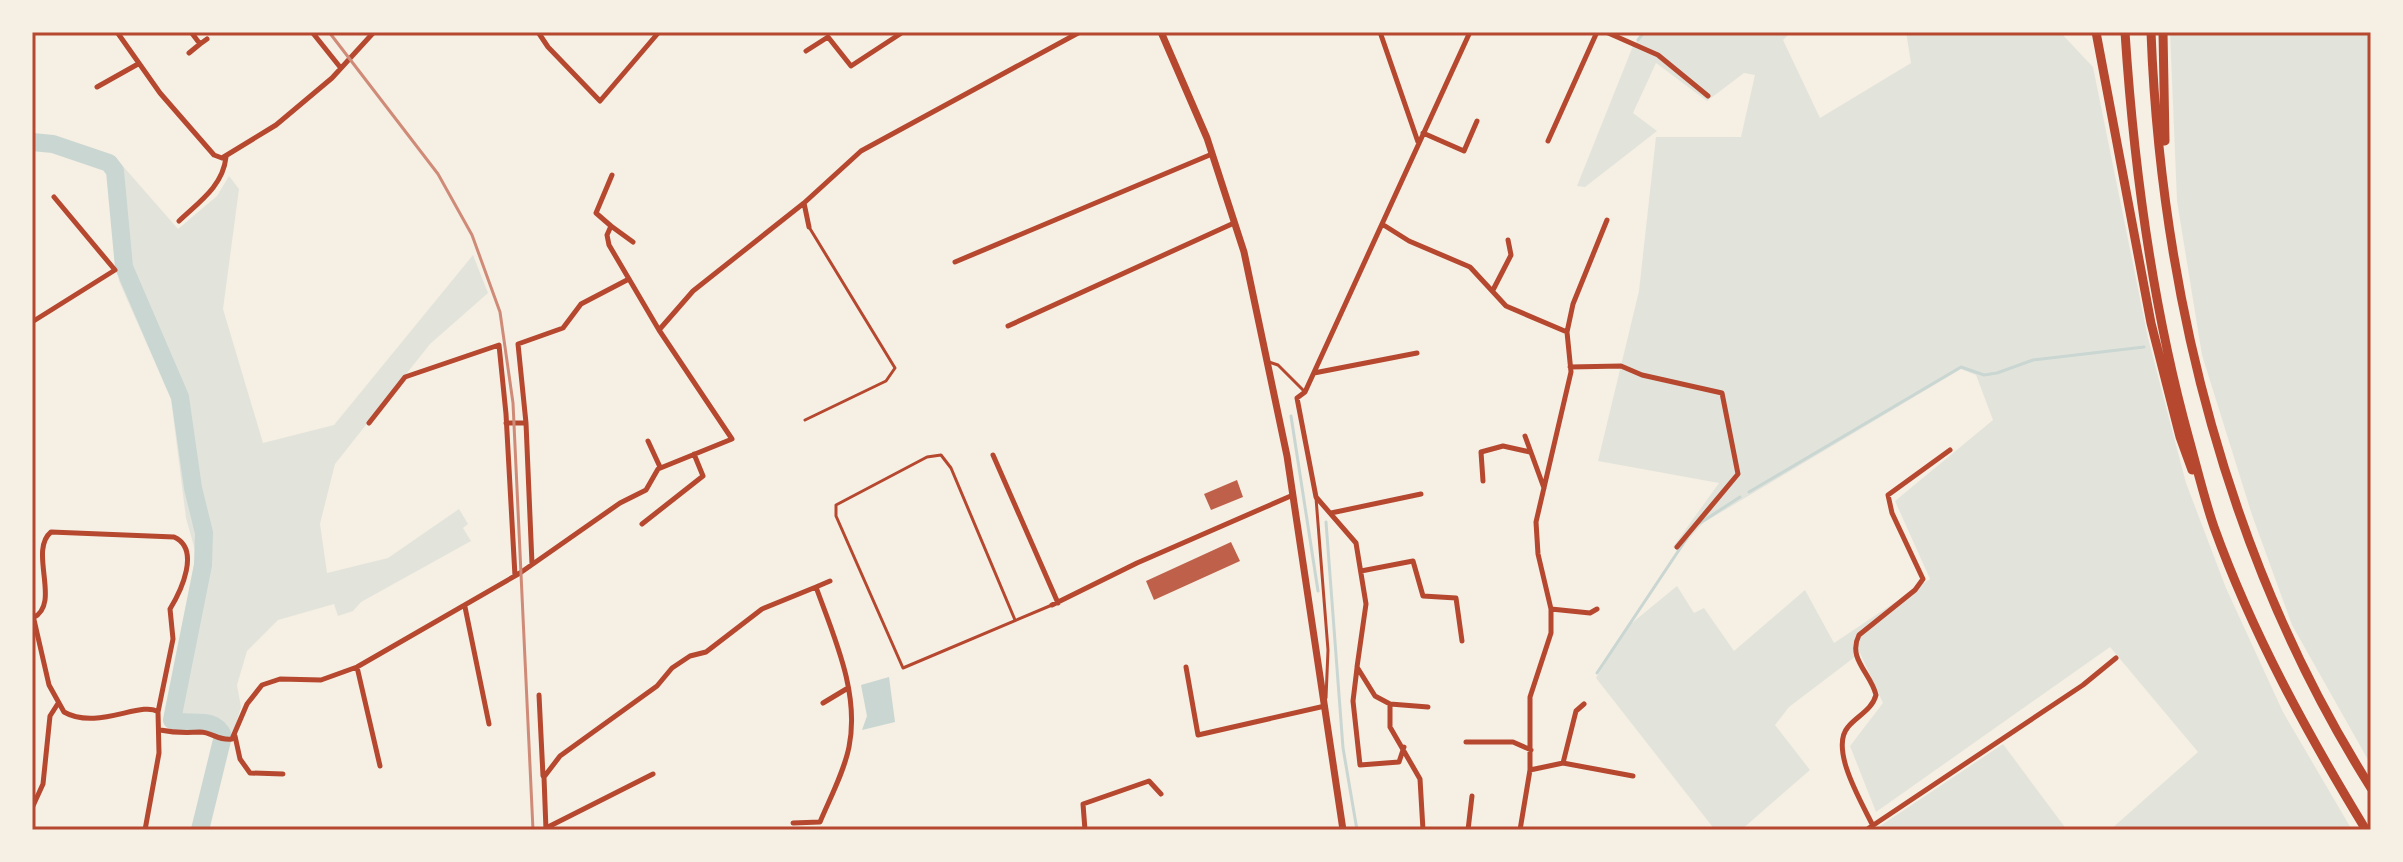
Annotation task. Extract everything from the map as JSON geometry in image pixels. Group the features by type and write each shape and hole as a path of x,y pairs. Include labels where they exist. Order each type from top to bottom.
{"highway":[{"path":"2096,32 2151,323 2180,437 2267,654 2324,762 2366,830"},
{"path":"2125,32 2131,117 2150,267 2171,374 2213,524"},
{"path":"2151,32 2167,209 2193,350 2225,471 2290,639 2371,788"},
{"path":"2163,32 2167,209"}],"main road":[{"path":"1161,32 1212,154 1234,223 1269,362 1293,495 1344,830"}],"street":[{"path":"117,32 138,64 214,155 226,157"},
{"path":"191,32 200,44"},
{"path":"312,32 340,67"},
{"path":"179,221 215,187 226,157 276,125 332,78 374,32"},
{"path":"538,32 600,101 659,32"},
{"path":"806,51 828,37 851,66 903,32"},
{"path":"659,330 693,291 804,203 861,151 1080,32"},
{"path":"1380,32 1419,143"},
{"path":"1404,747 1399,762 1360,765 1353,701 1358,642 1366,604 1361,571 1356,543 1316,497 1297,398 1305,392 1314,373 1470,32"},
{"path":"1548,141 1597,32"},
{"path":"1606,32 1658,55 1708,96"},
{"path":"189,53 207,39"},
{"path":"97,87 138,64"},
{"path":"1423,133 1464,151 1477,121"},
{"path":"955,262 1212,154"},
{"path":"612,175 595,210 633,242"},
{"path":"32,322 115,270 54,197"},
{"path":"804,203 809,227"},
{"path":"1520,830 1530,770 1530,697 1551,633 1551,609 1538,554 1536,522 1570,367 1567,332 1573,304 1607,220"},
{"path":"1008,326 1234,223"},
{"path":"1382,224 1409,241 1470,267 1506,306 1567,332"},
{"path":"283,774 250,773 240,759 235,735 247,704 262,685 280,679 321,680 357,667 465,607 532,565 620,503 646,490 660,467 732,439 627,280 607,240 611,226"},
{"path":"1493,291 1511,255 1508,240"},
{"path":"532,565 526,423 518,344 563,328 581,304 627,280"},
{"path":"369,423 405,377 497,344 502,351 515,576"},
{"path":"1314,373 1417,353"},
{"path":"1570,367 1621,366 1642,375 1722,393 1738,474 1677,547"},
{"path":"506,423 526,423"},
{"path":"1525,436 1544,488"},
{"path":"648,441 660,467"},
{"path":"1483,481 1481,452 1503,446 1530,452"},
{"path":"1873,826 1846,768 1842,741 1845,730 1873,703 1876,695 1856,658 1854,645 1859,635 1915,590 1923,579 1892,513 1888,495 1950,450"},
{"path":"642,524 703,476 694,454"},
{"path":"993,455 1055,604 1137,563 1293,495"},
{"path":"1330,513 1421,494"},
{"path":"145,830 160,730 158,712 173,639 170,609 181,593 187,552 183,542 174,537 51,532 43,546 44,605 40,614 33,615 57,705 68,715 81,718 117,718 149,707 158,712"},
{"path":"1361,571 1413,561 1423,596 1456,598 1462,641"},
{"path":"544,777 560,756 657,686 672,668 690,656 706,652 762,609 830,581"},
{"path":"793,823 820,822 849,748 852,710 842,657 816,587"},
{"path":"465,607 489,724"},
{"path":"1551,609 1590,613 1597,609"},
{"path":"1866,830 2083,685 2116,658"},
{"path":"357,667 380,766"},
{"path":"1186,667 1198,735 1326,706"},
{"path":"1357,667 1375,696 1390,704 1428,707"},
{"path":"823,703 848,688"},
{"path":"539,695 546,829 653,774"},
{"path":"1390,704 1390,727 1420,779 1423,830"},
{"path":"1563,763 1576,711 1584,704"},
{"path":"32,808 43,784 50,716 57,705"},
{"path":"160,730 188,735 204,732 218,740 228,740 235,735"},
{"path":"1466,742 1513,742 1531,750"},
{"path":"1530,770 1563,763 1633,776"},
{"path":"1085,830 1083,804 1149,781 1161,794"},
{"path":"1468,830 1472,796"}],"lane":[{"path":"805,420 886,381 895,368 809,227"},
{"path":"1269,362 1278,365 1305,392"},
{"path":"1015,620 951,468 941,455 927,457 836,505 836,516 903,668 1055,604"},
{"path":"1316,497 1328,650 1326,706"}],"shaded area":[{"path":"1644,32 1791,32 1783,40 1820,118 1911,63 1906,32 2060,32 2093,67 2148,338 2186,483 2226,588 2283,712 2352,830 2110,830 2198,752 2110,647 1876,812 1850,746 1883,703 1860,653 1789,707 1775,725 1810,770 1741,830 1715,830 1596,678 1627,627 1677,586 1694,613 1704,608 1734,651 1805,590 1834,643 1930,579 1895,501 1993,420 1976,375 1961,369 1703,523 1678,551 1673,547 1719,483 1598,461 1639,291 1656,137 1741,137 1755,75 1744,73 1707,101 1656,63 1633,113 1657,131 1585,187 1577,186 1633,46"},
{"path":"2170,32 2371,32 2371,765 2292,625 2252,515 2202,355 2177,201"},
{"path":"115,157 178,229 217,196 229,176 239,189 223,309 263,443 334,425 473,255 488,293 430,344 335,464 320,524 327,573 388,558 459,509 468,524 463,528 471,541 361,602 353,611 338,616 334,604 278,620 247,651 237,685 241,707 233,734 166,721 196,554 186,518 171,399 119,281 107,167"},
{"path":"889,677 895,722 862,730 867,716 861,685"},
{"path":"2003,744 2067,830 1874,830"}],"building":[{"path":"1237,480 1243,497 1211,510 1204,494"},
{"path":"1231,542 1240,561 1154,600 1146,581"}],"waterway":[{"path":"1638,40 1644,32"},
{"path":"32,142 53,144 109,163 115,171 124,267 180,397 193,488 204,533 203,565 172,720 208,724 223,736 200,830"},
{"path":"1749,492 1961,367 1984,375 2033,360 2144,347"},
{"path":"1291,416 1318,591"},
{"path":"1700,523 1740,497"},
{"path":"1326,522 1343,748 1357,830"},
{"path":"1597,673 1687,538"}],"railway":[{"path":"329,32 438,174 472,235 500,312 513,403 533,830"}]}
